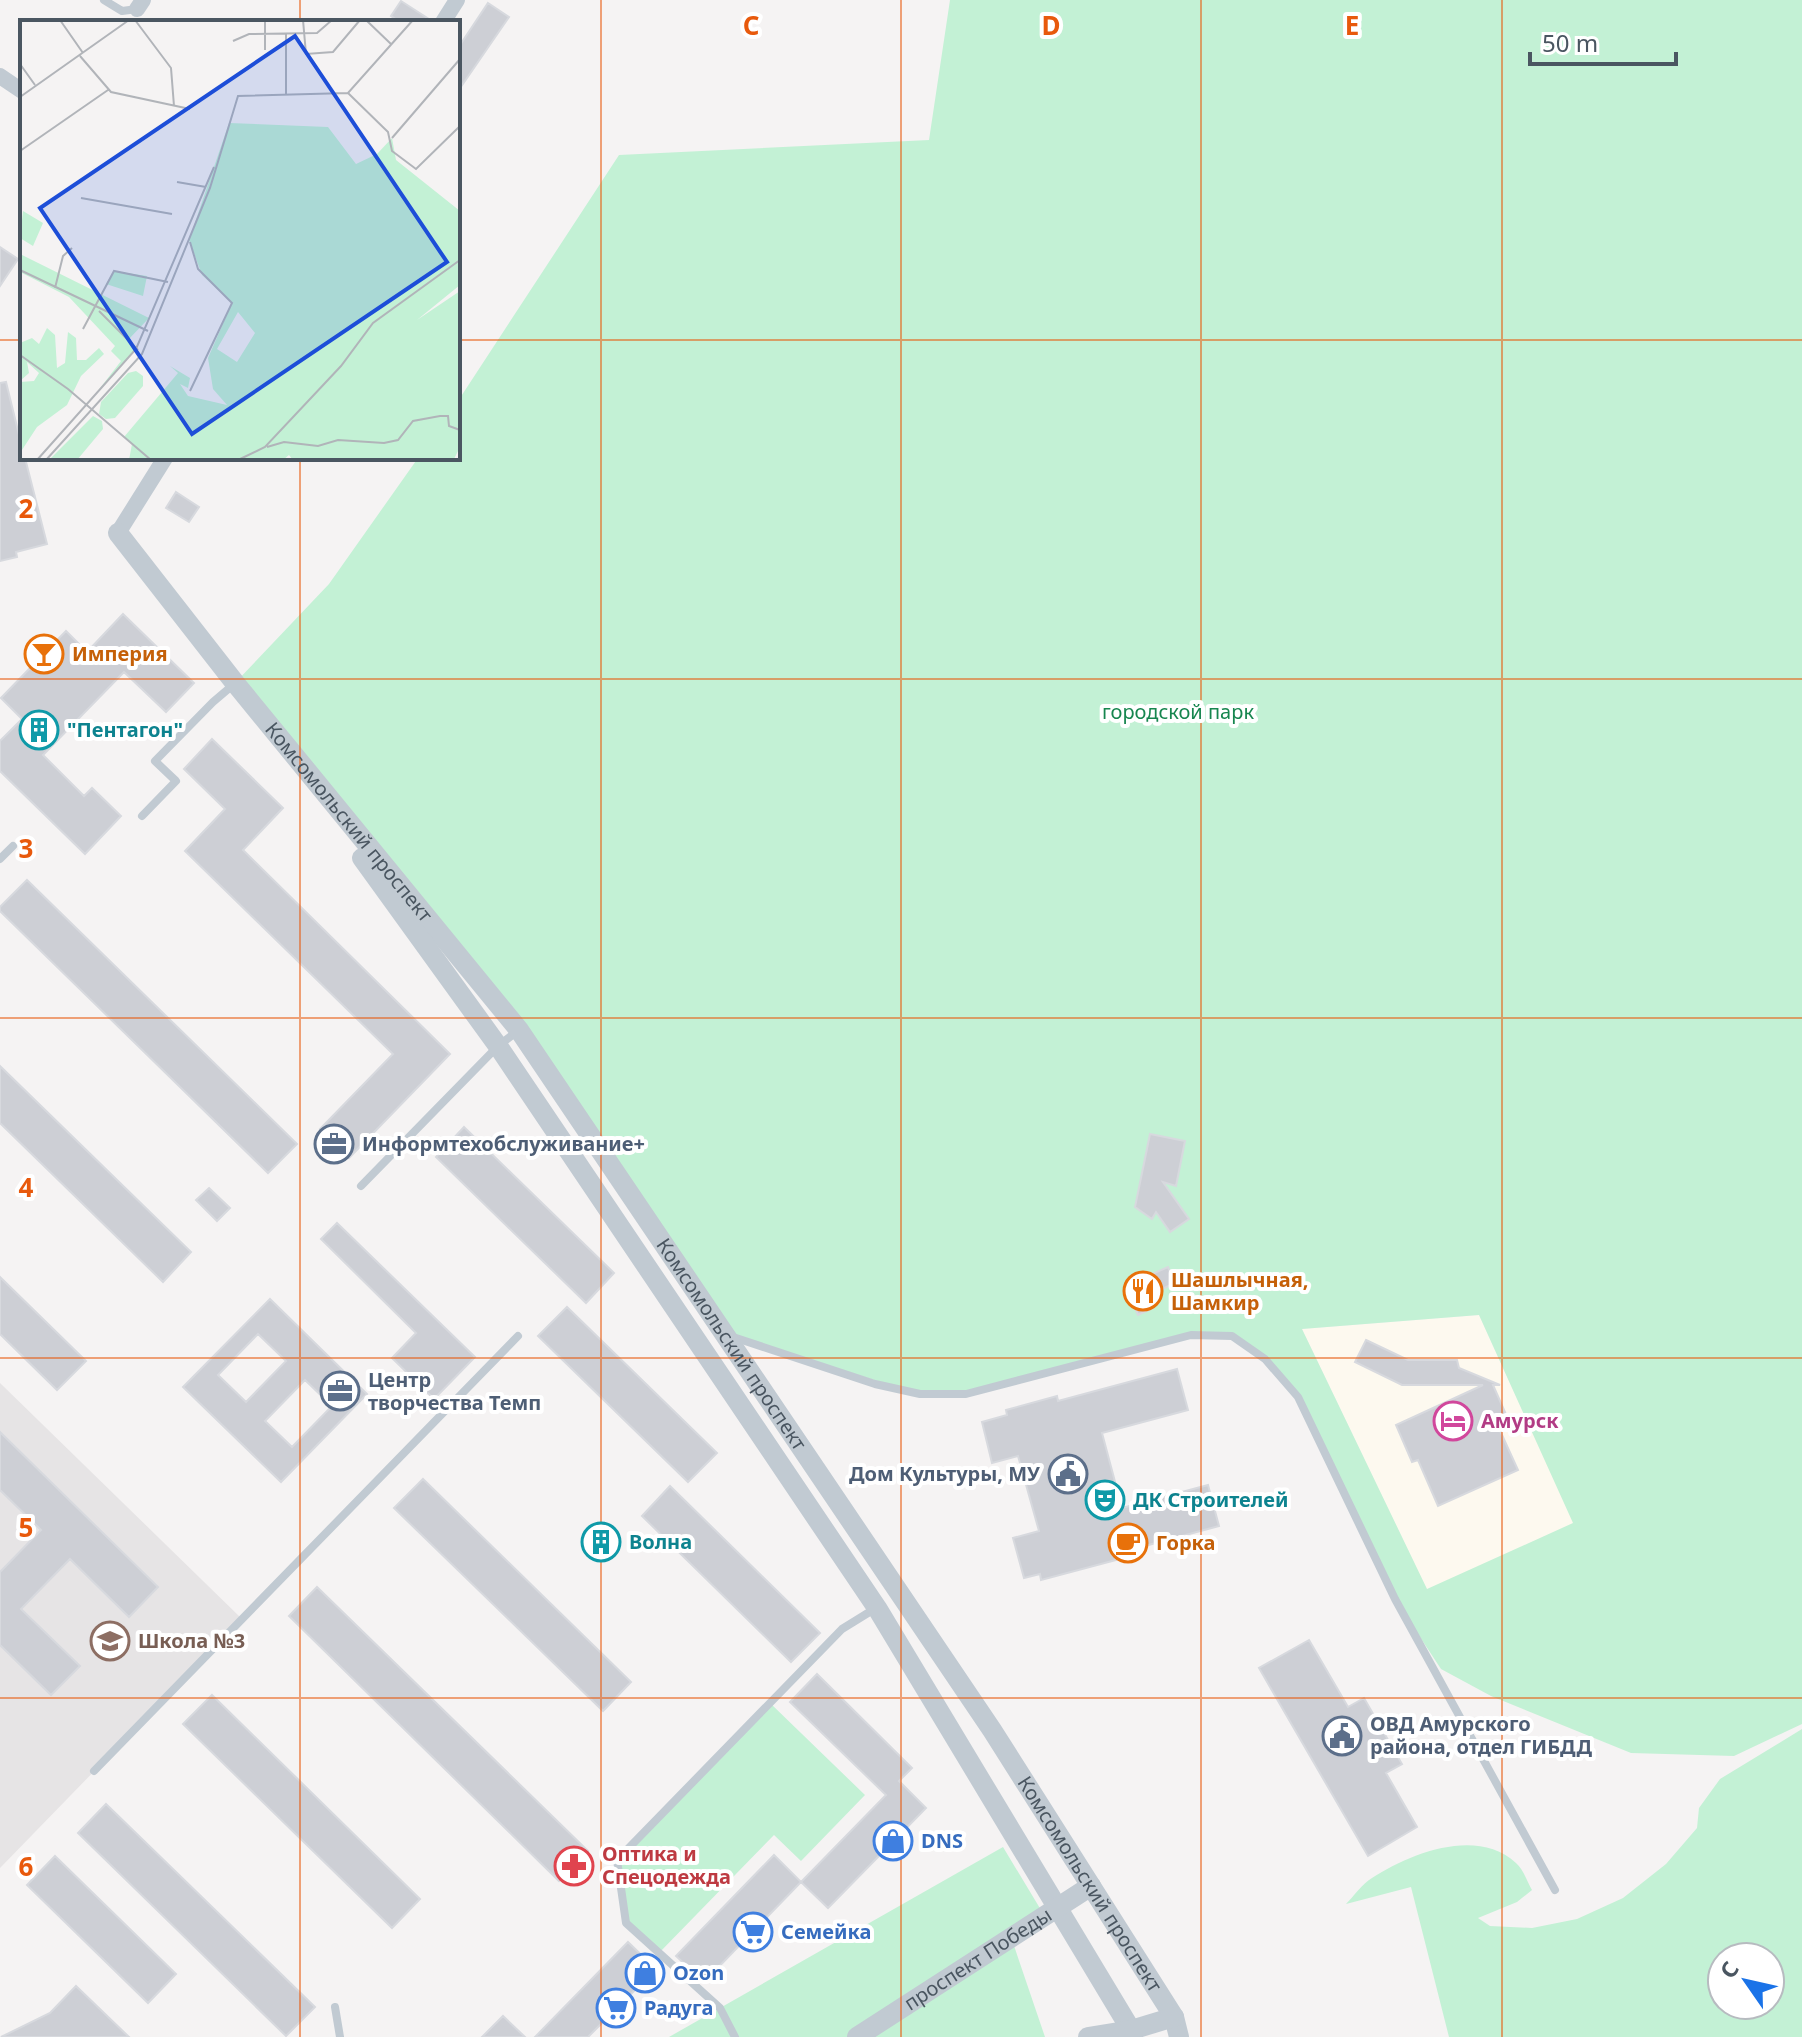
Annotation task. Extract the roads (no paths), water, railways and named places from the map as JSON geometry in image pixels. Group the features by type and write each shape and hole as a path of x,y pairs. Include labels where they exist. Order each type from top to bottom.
{"street":[{"path":"444,20 457,0"},
{"path":"0,76 20,90"},
{"path":"118,533 164,460"},
{"name":"Комсомольский проспект","path":"118,533 235,683 519,1030 992,1730 1176,2027"},
{"name":"Комсомольский проспект","path":"235,683 498,1046 877,1608 1132,2033"},
{"name":"проспект Победы","path":"857,2037 1091,1886"},
{"path":"1088,2037 1176,2027"}],"lane":[{"path":"104,0 122,11 140,5"},
{"path":"142,816 176,781 155,761 235,683"},
{"path":"0,859 13,846"},
{"path":"361,1186 498,1046 519,1030"},
{"path":"725,1334 875,1384 920,1394 966,1394 1191,1335 1232,1336 1265,1359 1298,1397 1395,1599 1555,1890"},
{"path":"94,1771 518,1336"},
{"path":"735,2037 720,2008 626,1923 617,1860 842,1629 877,1608"},
{"path":"335,2007 340,2037"}],"place":[{"name":"Империя","path":"44,654"},
{"name":"\"Пентагон\"","path":"39,730"},
{"name":"Информтехобслуживание+","path":"334,1144"},
{"name":"Шашлычная, Шамкир","path":"1143,1291"},
{"name":"Центр творчества Темп","path":"340,1391"},
{"name":"Амурск","path":"1453,1421"},
{"name":"Дом Культуры, МУ","path":"1068,1474"},
{"name":"ДК Строителей","path":"1105,1500"},
{"name":"Волна","path":"601,1542"},
{"name":"Горка","path":"1128,1543"},
{"name":"Школа №3","path":"110,1641"},
{"name":"ОВД Амурского района, отдел ГИБДД","path":"1342,1736"},
{"name":"DNS","path":"893,1841"},
{"name":"Оптика и Спецодежда","path":"574,1866"},
{"name":"Семейка","path":"753,1932"},
{"name":"Ozon","path":"645,1973"},
{"name":"Радуга","path":"616,2008"}],"park label":[{"name":"городской парк","path":"1178,712"}]}
